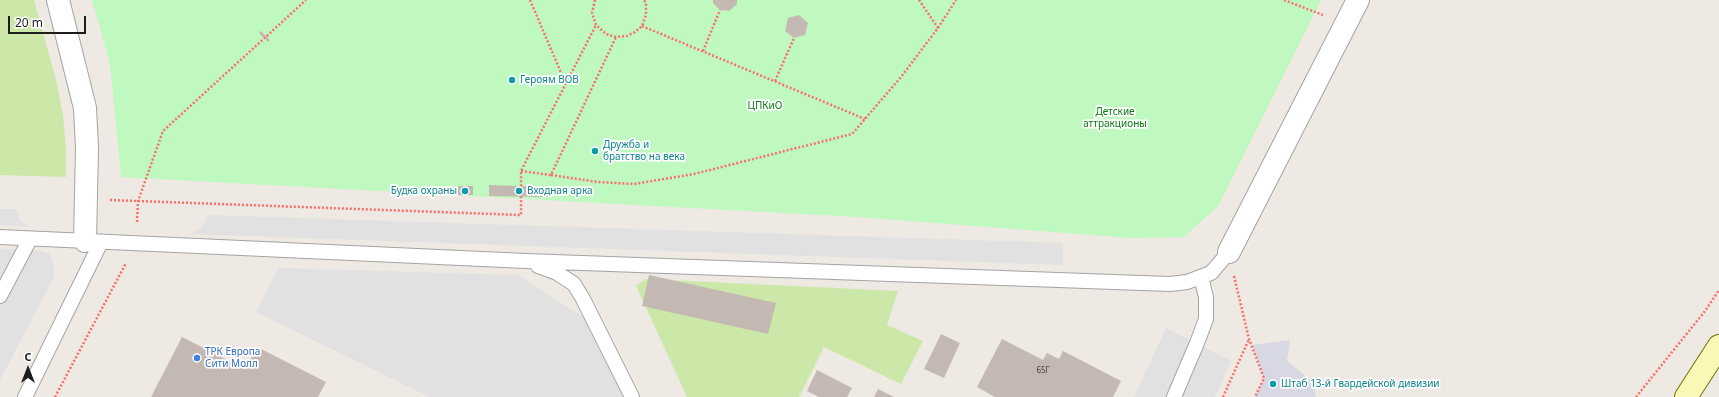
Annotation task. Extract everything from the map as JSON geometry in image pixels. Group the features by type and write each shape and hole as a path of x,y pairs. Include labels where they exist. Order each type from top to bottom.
{"main road":[{"path":"1686,397 1719,346"}],"street":[{"path":"58,0 85,108 87,148 86,200 93,242"},
{"path":"1228,252 1358,0"}],"lane":[{"path":"0,238 526,261 1170,284 1187,282 1211,273 1228,252"},
{"path":"0,296 30,239"},
{"path":"25,397 93,242"},
{"path":"526,261 557,273 574,284 632,397"},
{"path":"1174,397 1206,319 1206,296 1201,277"}],"path":[{"path":"138,201 163,131 306,0"},
{"path":"530,0 565,82"},
{"path":"594,0 592,13 596,25 606,34 616,37 627,36 642,26 646,15 646,3 644,0"},
{"path":"919,0 938,28"},
{"path":"521,172 598,182 634,184 694,174 852,134 900,77 938,28 956,0"},
{"path":"1284,0 1346,24"},
{"path":"703,51 720,10"},
{"path":"86,200 521,215 521,172 565,82 596,25"},
{"path":"642,26 865,119"},
{"path":"551,175 616,37"},
{"path":"775,81 794,38"},
{"path":"56,397 136,244"},
{"path":"1228,252 1249,339 1264,378 1256,397"},
{"path":"1636,397 1705,311 1719,290"},
{"path":"1223,397 1249,339"}],"green space":[{"path":"0,0 34,0 56,80 63,115 66,149 66,177 0,175"},
{"name":"ЦПКиО","path":"92,0 1321,0 1218,206 1184,237 1132,238 857,217 121,177 110,64"},
{"path":"646,279 898,291 887,325 923,341 901,384 824,347 799,397 687,397 636,286"}],"shaded area":[{"path":"0,209 16,209 20,221 30,227 0,225"},
{"path":"207,215 1063,243 1063,265 191,234 199,229 205,222"},
{"path":"0,249 43,251 50,254 55,271 53,279 0,380"},
{"path":"278,268 518,275 586,319 626,397 430,397 256,312"},
{"path":"1166,328 1231,361 1215,397 1134,397"},
{"path":"1290,340 1287,361 1312,381 1316,397 1255,397 1264,378 1252,345"}],"building":[{"path":"713,0 737,0 737,4 729,11 720,10 713,3"},
{"path":"799,15 808,23 805,35 794,38 785,31 788,18"},
{"path":"261,31 270,40 268,42 259,33"},
{"name":"Входная арка","path":"489,185 550,187 549,197 489,196"},
{"name":"Будка охраны","path":"458,186 473,186 473,195 458,195"},
{"path":"649,275 776,303 768,334 642,306"},
{"path":"941,334 960,343 944,378 924,369"},
{"name":"ТРК Европа Сити Молл","path":"182,337 245,369 257,347 326,382 318,397 151,397"},
{"path":"1002,339 1043,360 1047,353 1059,359 1063,351 1121,381 1113,397 995,397 977,387"},
{"path":"817,370 852,388 847,397 819,397 807,391"},
{"path":"878,389 894,397 874,397"}],"place":[{"name":"Героям ВОВ","path":"512,80"},
{"name":"Дружба и братство на века","path":"595,151"},
{"name":"Будка охраны","path":"465,191"},
{"name":"Входная арка","path":"519,191"},
{"name":"ТРК Европа Сити Молл","path":"197,358"},
{"name":"Штаб 13-й Гвардейской дивизии","path":"1273,384"}],"park label":[{"name":"Детские аттракционы","path":"1115,118"}]}
